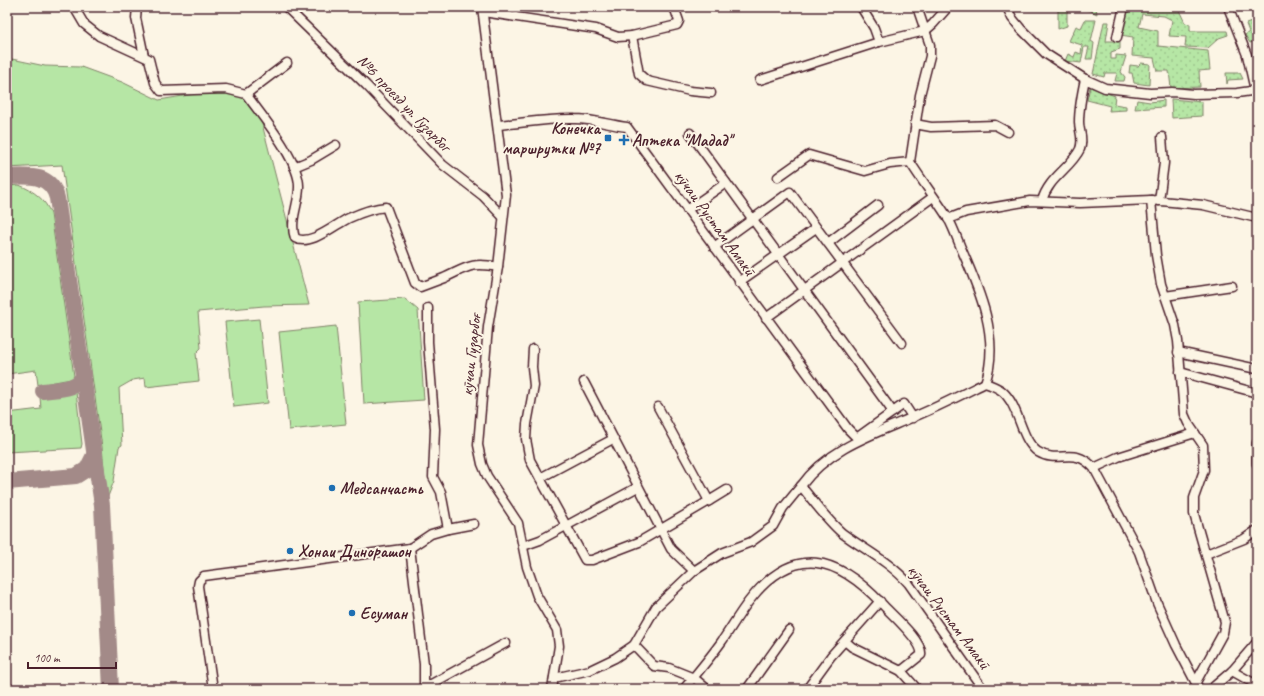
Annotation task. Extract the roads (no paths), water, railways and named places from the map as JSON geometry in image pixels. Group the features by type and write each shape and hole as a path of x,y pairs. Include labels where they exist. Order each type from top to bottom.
{"street":[{"path":"74,7 84,24 99,36 149,59 155,83 161,92 226,89 246,94 289,155 294,167 299,186 293,229 295,238 298,240 311,238 350,218 386,207 415,282 420,287 444,278 465,266 481,264 498,267"},
{"path":"137,7 136,18 144,56"},
{"name":"№6 проезд ул. Гузарбог","path":"286,7 366,85 443,165 483,196 503,217"},
{"path":"482,9 596,29 618,37 632,36 677,26 679,21 674,7"},
{"path":"861,7 874,28 879,42"},
{"path":"857,439 913,418 985,383 990,365 991,350 984,307 973,274 948,219 910,162 920,95 930,56 930,45 917,7"},
{"path":"760,80 879,42 925,31 948,7"},
{"path":"1007,7 1012,18 1021,29 1046,54 1085,79 1105,88 1150,94 1237,93 1251,91 1256,86 1248,55 1228,7"},
{"path":"1117,37 1124,7"},
{"name":"кӯчаи Гузарбоғ","path":"482,9 506,184 498,267 488,327 478,445 482,464 487,476 518,523 527,567 537,596 557,630 559,646 552,689"},
{"path":"632,36 639,74 642,78 647,81 690,91 711,93"},
{"path":"246,94 287,63"},
{"path":"1042,201 1049,187 1075,158 1080,149 1082,141 1078,123 1080,99 1085,79"},
{"name":"кӯчаи Рустам Амакӣ","path":"498,125 574,119 595,120 610,125 627,127 739,282 857,439"},
{"path":"915,124 931,127 995,125 1008,132"},
{"path":"690,133 893,412"},
{"path":"1162,137 1164,163 1155,201 1156,255 1165,296 1175,325 1184,414 1188,423 1203,445 1204,470 1194,498 1194,514 1225,622 1223,633 1198,686"},
{"path":"294,167 311,160 336,145"},
{"path":"778,177 809,155 865,170 890,164 910,162"},
{"path":"687,210 726,183"},
{"path":"714,247 790,192 902,343"},
{"path":"766,318 933,197"},
{"path":"948,219 966,212 1042,201 1080,203 1155,201 1203,205 1257,218"},
{"path":"828,243 878,205"},
{"path":"739,282 816,228"},
{"path":"1165,296 1232,286"},
{"path":"428,308 428,342 435,429 433,477 441,492 448,529"},
{"path":"533,349 532,367 534,386 526,439 530,460 566,525 582,558 588,561 639,542 727,490"},
{"path":"1178,352 1257,369"},
{"path":"1180,372 1257,393"},
{"path":"584,382 671,549 694,571"},
{"path":"985,383 1002,391 1014,405 1030,443 1037,451 1046,456 1077,456 1086,460 1094,468 1139,552 1157,603 1176,645 1198,686"},
{"path":"554,678 590,670 615,658 634,645 656,607 694,571 722,554 751,542 773,526 783,508 819,466 904,404 913,418"},
{"path":"658,407 709,501"},
{"path":"1094,468 1118,457 1195,433"},
{"path":"540,478 613,439"},
{"path":"1257,443 1257,464"},
{"path":"523,546 540,540 638,486"},
{"name":"кӯчаи Рустам Амакӣ","path":"802,486 841,532 899,572 983,689"},
{"path":"212,689 198,586 201,578 208,574 410,548 431,534 474,524"},
{"path":"1206,554 1244,539 1257,530"},
{"path":"410,548 424,664 424,688 506,642"},
{"path":"684,689 721,642 749,601 776,574 791,566 807,562 822,563 838,568 856,580 880,601 909,633 921,647 922,652 919,659 901,671"},
{"path":"807,689 831,656 880,601"},
{"path":"747,689 789,630"},
{"path":"845,641 852,647 901,671 917,689"},
{"path":"1211,689 1232,671 1257,642"},
{"path":"634,645 654,666 669,668 694,678 707,689"},
{"path":"1232,671 1257,685"}],"place":[{"name":"Конечка маршрутки №7","path":"608,138"},
{"name":"Аптека \"Мадад\"","path":"624,140"},
{"name":"Медсанчасть","path":"332,488"},
{"name":"Хонаи Динорашон","path":"290,551"},
{"name":"Есуман","path":"352,613"}]}
